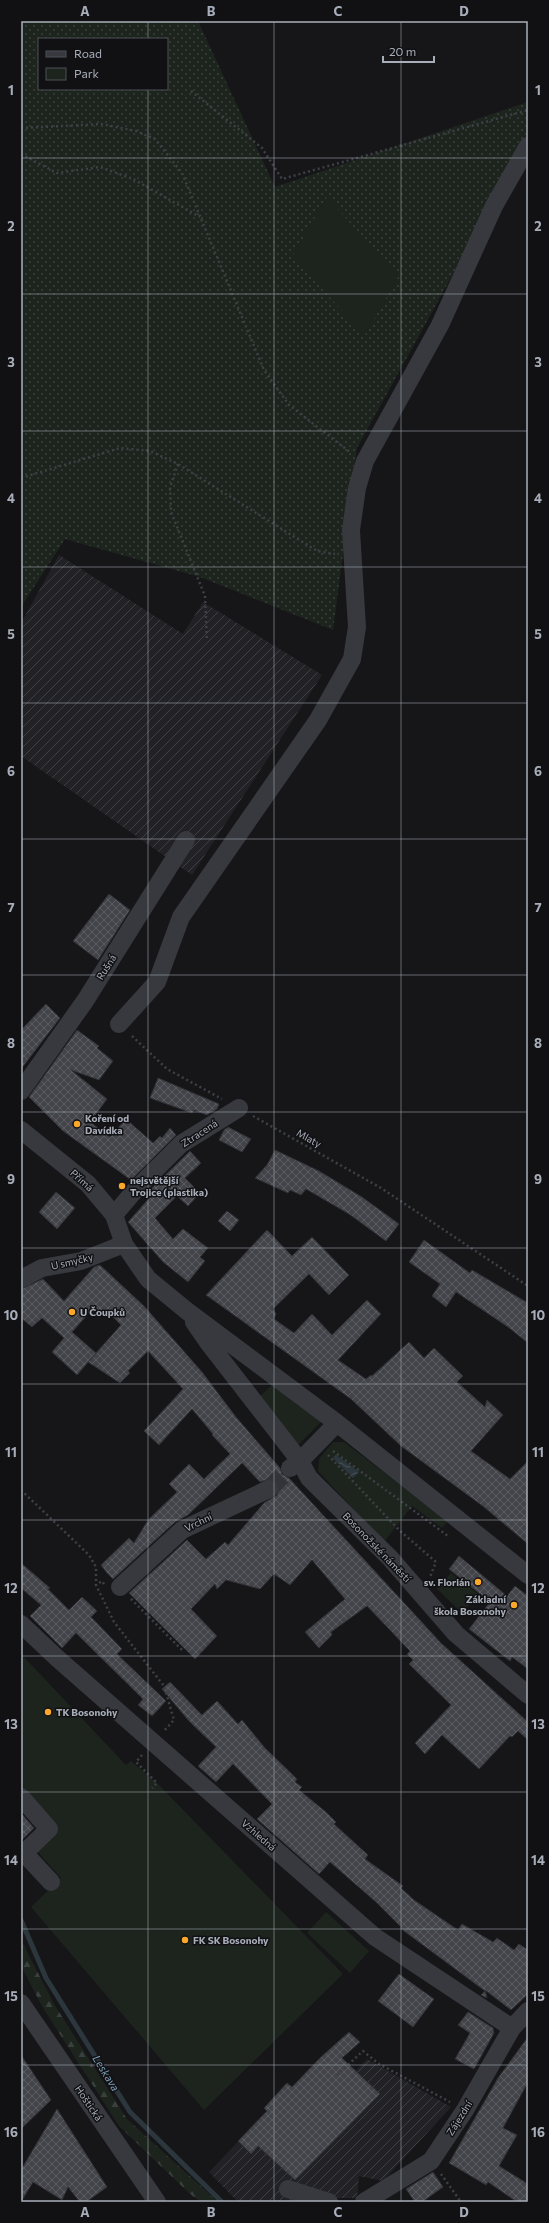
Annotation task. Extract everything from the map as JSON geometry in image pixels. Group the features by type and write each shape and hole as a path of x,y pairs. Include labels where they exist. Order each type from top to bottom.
{"street":[{"path":"119,1024 157,982 181,917 318,720 352,660 357,627 351,557 352,523 357,488 365,462 440,325 494,206 528,146"},
{"name":"Rušná","path":"21,1091 85,1001 186,840"},
{"name":"Ztracená","path":"114,1215 137,1188 181,1144 239,1108"},
{"name":"Přímá","path":"21,1130 88,1184 114,1215 124,1244"},
{"name":"U smyčky","path":"21,1279 42,1268 81,1261 124,1244"},
{"name":"Bosonožské náměstí","path":"124,1244 148,1279 187,1311 338,1423 528,1575"},
{"name":"Bosonožské náměstí","path":"187,1311 295,1464 390,1558 456,1634 528,1695"},
{"path":"295,1464 338,1423"},
{"name":"Vrchní","path":"120,1587 182,1530 269,1489"},
{"name":"Vzhledná","path":"21,1624 57,1658 375,1936 512,2028"},
{"path":"21,1797 49,1829 23,1854 51,1882"},
{"name":"Hoštická","path":"21,2003 156,2202"},
{"name":"Zájezdní","path":"366,2202 431,2161 464,2110 512,2028 528,2011"},
{"path":"288,2189 329,2202"}],"path":[{"path":"191,91 262,148 282,179 528,110"},
{"path":"21,128 101,124 136,130 154,139 182,173 264,370 289,405 344,449 365,462"},
{"path":"21,154 57,173 100,167 133,179 200,217"},
{"path":"21,478 120,448 150,451 178,464 317,551 351,557"},
{"path":"178,464 170,487 171,512 205,596 207,641"},
{"name":"Mlaty","path":"119,1024 167,1069 381,1188 528,1286"},
{"path":"320,1441 452,1538"},
{"path":"320,1441 331,1459 399,1530 436,1562 427,1584"},
{"path":"21,1490 90,1554 96,1567 96,1585 114,1622 164,1686 174,1720 136,1762 157,1783 152,1788"},
{"path":"96,1585 102,1581 112,1592 120,1587"},
{"path":"143,1612 182,1650"},
{"path":"337,2075 362,2051 379,2064 464,2110"},
{"path":"431,2161 461,2202"}],"shaded area":[{"path":"59,555 183,634 203,602 322,675 192,875 21,756 21,623"},
{"path":"367,2059 451,2107 383,2181 359,2176 357,2198 337,2198 337,2202 238,2202 209,2172 318,2060 343,2084"}],"green space":[{"path":"21,21 198,21 275,187 528,102 528,138 357,448 333,630 200,577 65,539 21,607"},
{"path":"327,197 398,277 364,336 293,255"},
{"path":"274,1383 323,1420 298,1445 260,1396"},
{"path":"333,1442 344,1442 448,1521 442,1528 412,1506 384,1542 318,1471 319,1459"},
{"path":"451,1573 478,1594 462,1613 437,1589"},
{"name":"FK SK Bosonohy","path":"24,1657 126,1765 131,1761 157,1783 343,1974 204,2110 31,1907 61,1878 35,1849 58,1827 21,1788 21,1660"},
{"path":"326,1912 369,1951 350,1973 307,1933"},
{"path":"21,1940 54,2004 127,2119 218,2202 201,2202 189,2193 119,2126 43,2008 21,1966"}],"water":[{"path":"336,1455 359,1472 353,1478 333,1458"}],"building":[{"path":"109,894 130,910 98,960 73,941"},
{"path":"46,1004 60,1018 21,1069 21,1030"},
{"path":"77,1030 99,1046 97,1048 113,1061 99,1080 71,1070 107,1099 90,1122 110,1137 126,1119 153,1143 160,1136 162,1138 170,1128 176,1135 131,1180 63,1131 29,1097"},
{"path":"158,1078 219,1104 217,1109 207,1115 194,1110 192,1113 150,1098"},
{"path":"228,1127 251,1139 242,1152 219,1140 224,1130"},
{"path":"275,1150 319,1171 362,1197 399,1224 386,1241 349,1214 306,1189 301,1195 290,1190 288,1193 255,1178 267,1165"},
{"path":"190,1151 201,1163 185,1178 200,1193 188,1206 177,1196 155,1218 173,1239 183,1229 208,1248 200,1257 205,1261 188,1282 163,1262 128,1222 152,1195 148,1192"},
{"path":"56,1192 75,1208 57,1229 39,1212"},
{"path":"227,1211 239,1220 230,1231 218,1221"},
{"path":"267,1230 292,1256 312,1237 349,1275 329,1295 309,1274 273,1309 276,1314 274,1319 294,1333 312,1314 332,1335 367,1300 381,1314 338,1360 366,1379 371,1375 372,1376 409,1342 424,1358 434,1348 463,1376 457,1382 485,1407 487,1400 503,1415 471,1451 510,1479 528,1461 528,1544 484,1507 401,1446 351,1399 206,1295"},
{"path":"424,1240 470,1273 472,1270 528,1303 528,1343 508,1327 456,1292 446,1307 432,1296 440,1284 409,1262"},
{"path":"100,1265 144,1306 202,1372 236,1417 280,1468 282,1474 289,1478 441,1643 528,1722 528,1740 518,1731 512,1737 510,1736 479,1769 442,1735 425,1754 415,1743 451,1705 409,1664 413,1660 407,1654 410,1651 367,1606 331,1632 332,1635 319,1648 305,1632 345,1599 312,1560 290,1585 274,1574 260,1589 226,1580 217,1589 215,1584 191,1609 217,1636 195,1659 129,1593 187,1540 206,1559 225,1542 228,1545 264,1503 277,1495 279,1489 275,1481 269,1479 260,1482 242,1463 188,1515 175,1522 113,1579 101,1565 129,1538 134,1543 148,1520 177,1492 169,1484 189,1464 204,1479 230,1454 212,1435 213,1434 192,1409 159,1445 144,1431 183,1389 148,1351 128,1371 130,1373 120,1383 88,1362 77,1375 52,1352 64,1338 42,1318 32,1327 21,1318 21,1289 43,1279 64,1301 94,1267","holes":["107,1311 121,1325 96,1353 72,1332 90,1312"]},
{"path":"459,1556 507,1596 515,1586 528,1596 528,1669 512,1657 510,1661 469,1629 490,1602 449,1569"},
{"path":"21,1563 50,1588 48,1589 69,1610 82,1597 97,1611 91,1617 122,1649 117,1654 166,1701 152,1716 138,1705 143,1699 76,1633 62,1648 30,1616 41,1605 21,1588"},
{"path":"170,1682 202,1715 217,1701 238,1724 242,1720 265,1748 297,1779 295,1782 302,1787 299,1790 326,1812 336,1822 334,1824 368,1855 365,1859 403,1886 401,1888 414,1900 458,1930 462,1924 493,1942 497,1938 514,1950 519,1944 528,1950 528,1994 511,2010 485,1990 487,1998 481,1995 485,1991 400,1928 401,1927 377,1903 330,1862 319,1874 257,1819 272,1804 233,1764 216,1782 198,1766 216,1747 189,1721 162,1689"},
{"path":"21,1813 34,1828 21,1841"},
{"path":"399,1974 434,1999 413,2027 378,2001"},
{"path":"468,2012 493,2028 494,2033 474,2069 455,2059 470,2033 458,2025"},
{"path":"349,2032 360,2042 342,2058 380,2094 295,2180 258,2146 251,2154 238,2141 267,2111 264,2108 287,2083 292,2087 321,2057"},
{"path":"528,2037 528,2082 503,2128 517,2135 499,2166 528,2184 528,2202 517,2202 488,2182 486,2185 449,2163 498,2078"},
{"path":"21,2055 51,2100 21,2129"},
{"path":"57,2109 107,2187 86,2202 80,2202 68,2187 62,2200 33,2182 21,2202 21,2170"},
{"path":"433,2172 443,2187 422,2202 415,2202 406,2189"}],"waterway":[{"name":"Leskava","path":"21,1920 46,1978 130,2112 222,2202"}],"tunnel":[{"path":"269,1489 290,1468"}],"place":[{"name":"Koření od Davídka","path":"77,1124"},
{"name":"nejsvětější Trojice (plastika)","path":"122,1186"},
{"name":"U Čoupků","path":"72,1312"},
{"name":"sv. Florián","path":"478,1582"},
{"name":"Základní škola Bosonohy","path":"514,1605"},
{"name":"TK Bosonohy","path":"48,1712"},
{"name":"FK SK Bosonohy","path":"185,1940"}]}
